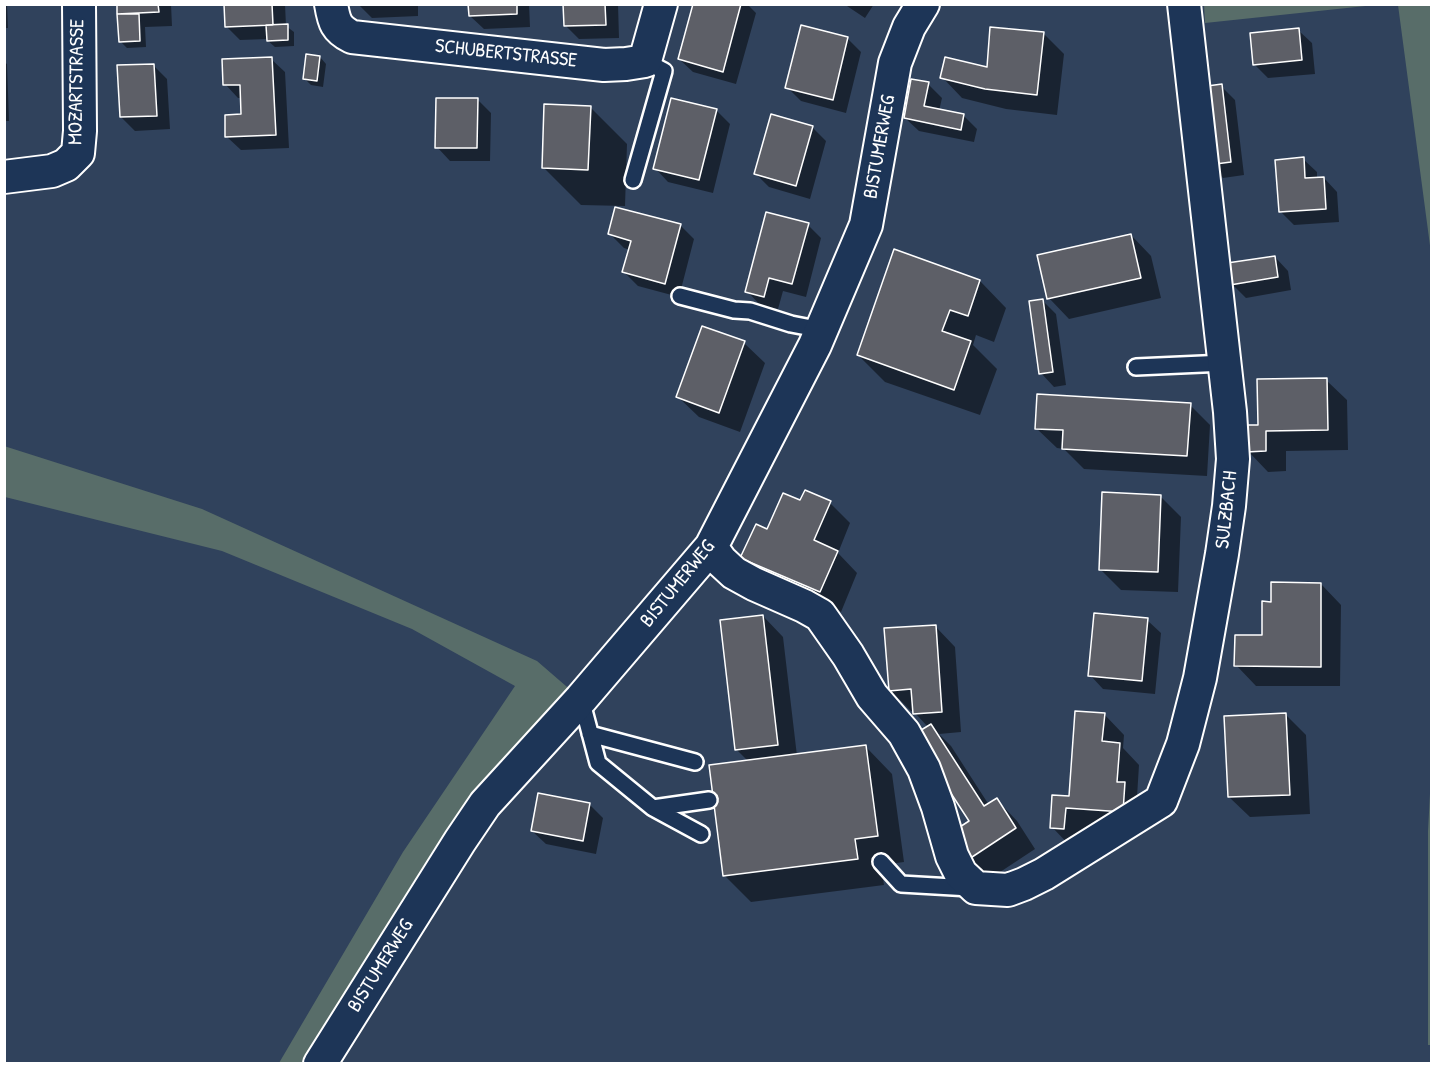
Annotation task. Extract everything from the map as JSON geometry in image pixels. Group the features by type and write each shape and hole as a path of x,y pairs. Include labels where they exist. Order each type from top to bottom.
{"street":[{"name":"MOZARTSTRASSE","path":"4,177 52,171 66,165 78,153 80,131 79,4"},
{"name":"SCHUBERTSTRASSE","path":"331,4 340,32 352,37 604,65 645,61"},
{"path":"645,61 661,4"},
{"name":"BISTUMERWEG","path":"320,1064 485,804 581,699 711,547 815,345 866,225 895,63 909,27 923,4"},
{"name":"SULZBACH","path":"976,888 1008,890 1024,884 1044,874 1161,801 1183,744 1200,678 1222,554 1233,459 1225,363 1184,4"},
{"path":"711,547 734,573 820,615 848,655 872,696 904,732 924,769 952,856 961,874 976,888"}],"lane":[{"path":"633,180 664,71 645,61"},
{"path":"680,296 822,330"},
{"path":"1136,367 1225,363"},
{"path":"581,699 598,763 653,808 701,834"},
{"path":"590,734 694,762"},
{"path":"653,808 709,800"},
{"path":"881,862 901,884 976,888"}],"green space":[{"path":"1204,4 1375,4 1375,5 1205,23"},
{"path":"1398,5 1431,5 1431,253"},
{"path":"4,446 202,509 537,661 581,699 485,804 320,1063 279,1063 403,852 515,686 412,629 222,551 5,497"},
{"path":"1431,775 1432,1045 1428,1045 1428,831"}],"building":[{"path":"117,4 158,4 159,12 117,14"},
{"path":"224,4 272,4 273,25 225,27"},
{"path":"468,4 517,4 517,14 469,16"},
{"path":"563,4 605,4 606,25 564,26"},
{"path":"693,4 741,4 723,72 678,59"},
{"path":"117,14 139,14 140,41 119,42"},
{"path":"288,24 288,40 267,41 266,25"},
{"path":"801,25 848,37 833,100 785,88"},
{"path":"990,27 1044,32 1037,95 985,89 940,78 945,57 987,67"},
{"path":"1299,28 1302,60 1253,65 1250,33"},
{"path":"306,54 320,56 317,81 303,79"},
{"path":"272,57 276,135 225,137 225,115 241,114 240,85 223,85 222,59"},
{"path":"154,64 157,116 120,117 117,65"},
{"path":"911,79 929,82 924,106 964,114 961,130 904,118"},
{"path":"1222,84 1231,162 1208,165 1200,87"},
{"path":"436,98 478,98 477,148 435,148"},
{"path":"671,98 717,109 699,180 653,169"},
{"path":"544,104 591,106 588,170 542,168"},
{"path":"771,114 813,126 796,186 754,174"},
{"path":"1304,157 1305,178 1324,177 1326,209 1279,212 1275,160"},
{"path":"615,207 681,224 665,284 622,272 631,241 608,234"},
{"path":"766,212 809,223 792,284 769,278 764,297 745,292"},
{"path":"1131,234 1141,278 1047,299 1037,255"},
{"path":"894,249 980,280 968,316 950,310 942,331 971,341 954,390 857,355"},
{"path":"1275,256 1278,277 1230,285 1227,263"},
{"path":"1043,299 1053,372 1039,374 1029,301"},
{"path":"702,326 745,341 719,413 676,397"},
{"path":"1327,378 1328,430 1266,431 1266,451 1246,452 1246,425 1258,425 1257,379"},
{"path":"1037,394 1191,403 1187,456 1062,449 1063,430 1035,429"},
{"path":"805,490 831,501 814,540 838,551 820,592 740,558 756,524 767,529 783,493 800,500"},
{"path":"1102,492 1161,495 1158,572 1099,570"},
{"path":"1271,582 1321,583 1321,667 1234,666 1235,635 1262,635 1262,601 1271,602"},
{"path":"1094,613 1148,618 1142,681 1088,676"},
{"path":"763,615 778,745 735,750 720,620"},
{"path":"936,625 942,712 913,714 911,689 889,691 884,628"},
{"path":"1075,711 1105,713 1102,741 1120,743 1117,782 1125,782 1123,812 1066,808 1064,829 1050,828 1052,795 1069,796"},
{"path":"1286,713 1290,795 1228,797 1224,716"},
{"path":"931,724 984,806 997,798 1016,828 966,861 949,834 969,821 913,735"},
{"path":"866,745 878,836 855,839 858,859 723,876 709,765"},
{"path":"538,793 590,803 583,841 531,831"}]}
